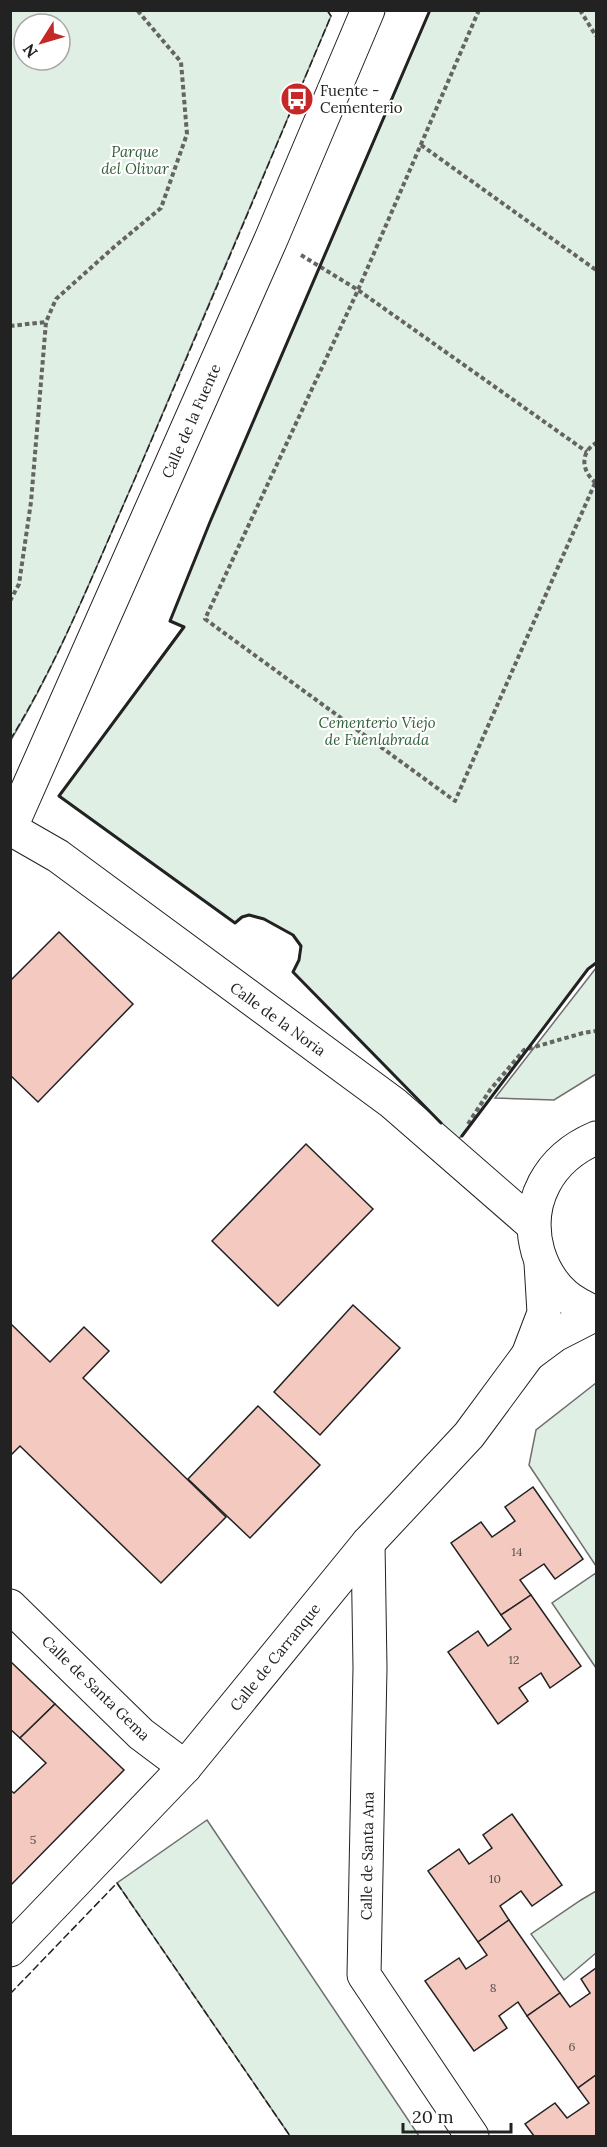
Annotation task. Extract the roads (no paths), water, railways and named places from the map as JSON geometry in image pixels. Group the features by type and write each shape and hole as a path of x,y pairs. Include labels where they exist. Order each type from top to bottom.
{"street":[{"name":"Calle de la Fuente","path":"11,829 272,237 368,10"},
{"name":"Calle de la Noria","path":"11,829 58,856 393,1103 533,1225"},
{"path":"597,1138 585,1143 562,1159 545,1181 535,1207 533,1225 541,1263 551,1280 580,1306 597,1314"},
{"name":"Calle de Carranque","path":"10,1950 185,1767 368,1543 469,1435 528,1355 544,1313 541,1263"},
{"name":"Calle de Carranque","path":"528,1355 555,1335 597,1314"},
{"name":"Calle de Santa Ana","path":"368,1543 370,1668 364,1975 450,2107 472,2136"},
{"name":"Calle de Santa Gema","path":"10,1606 141,1734 185,1767"}],"place":[{"name":"Fuente - Cementerio","path":"297,99"}],"park label":[{"name":"Parque del Olivar","path":"135,160"},
{"name":"Cementerio Viejo de Fuenlabrada","path":"377,730"}]}
